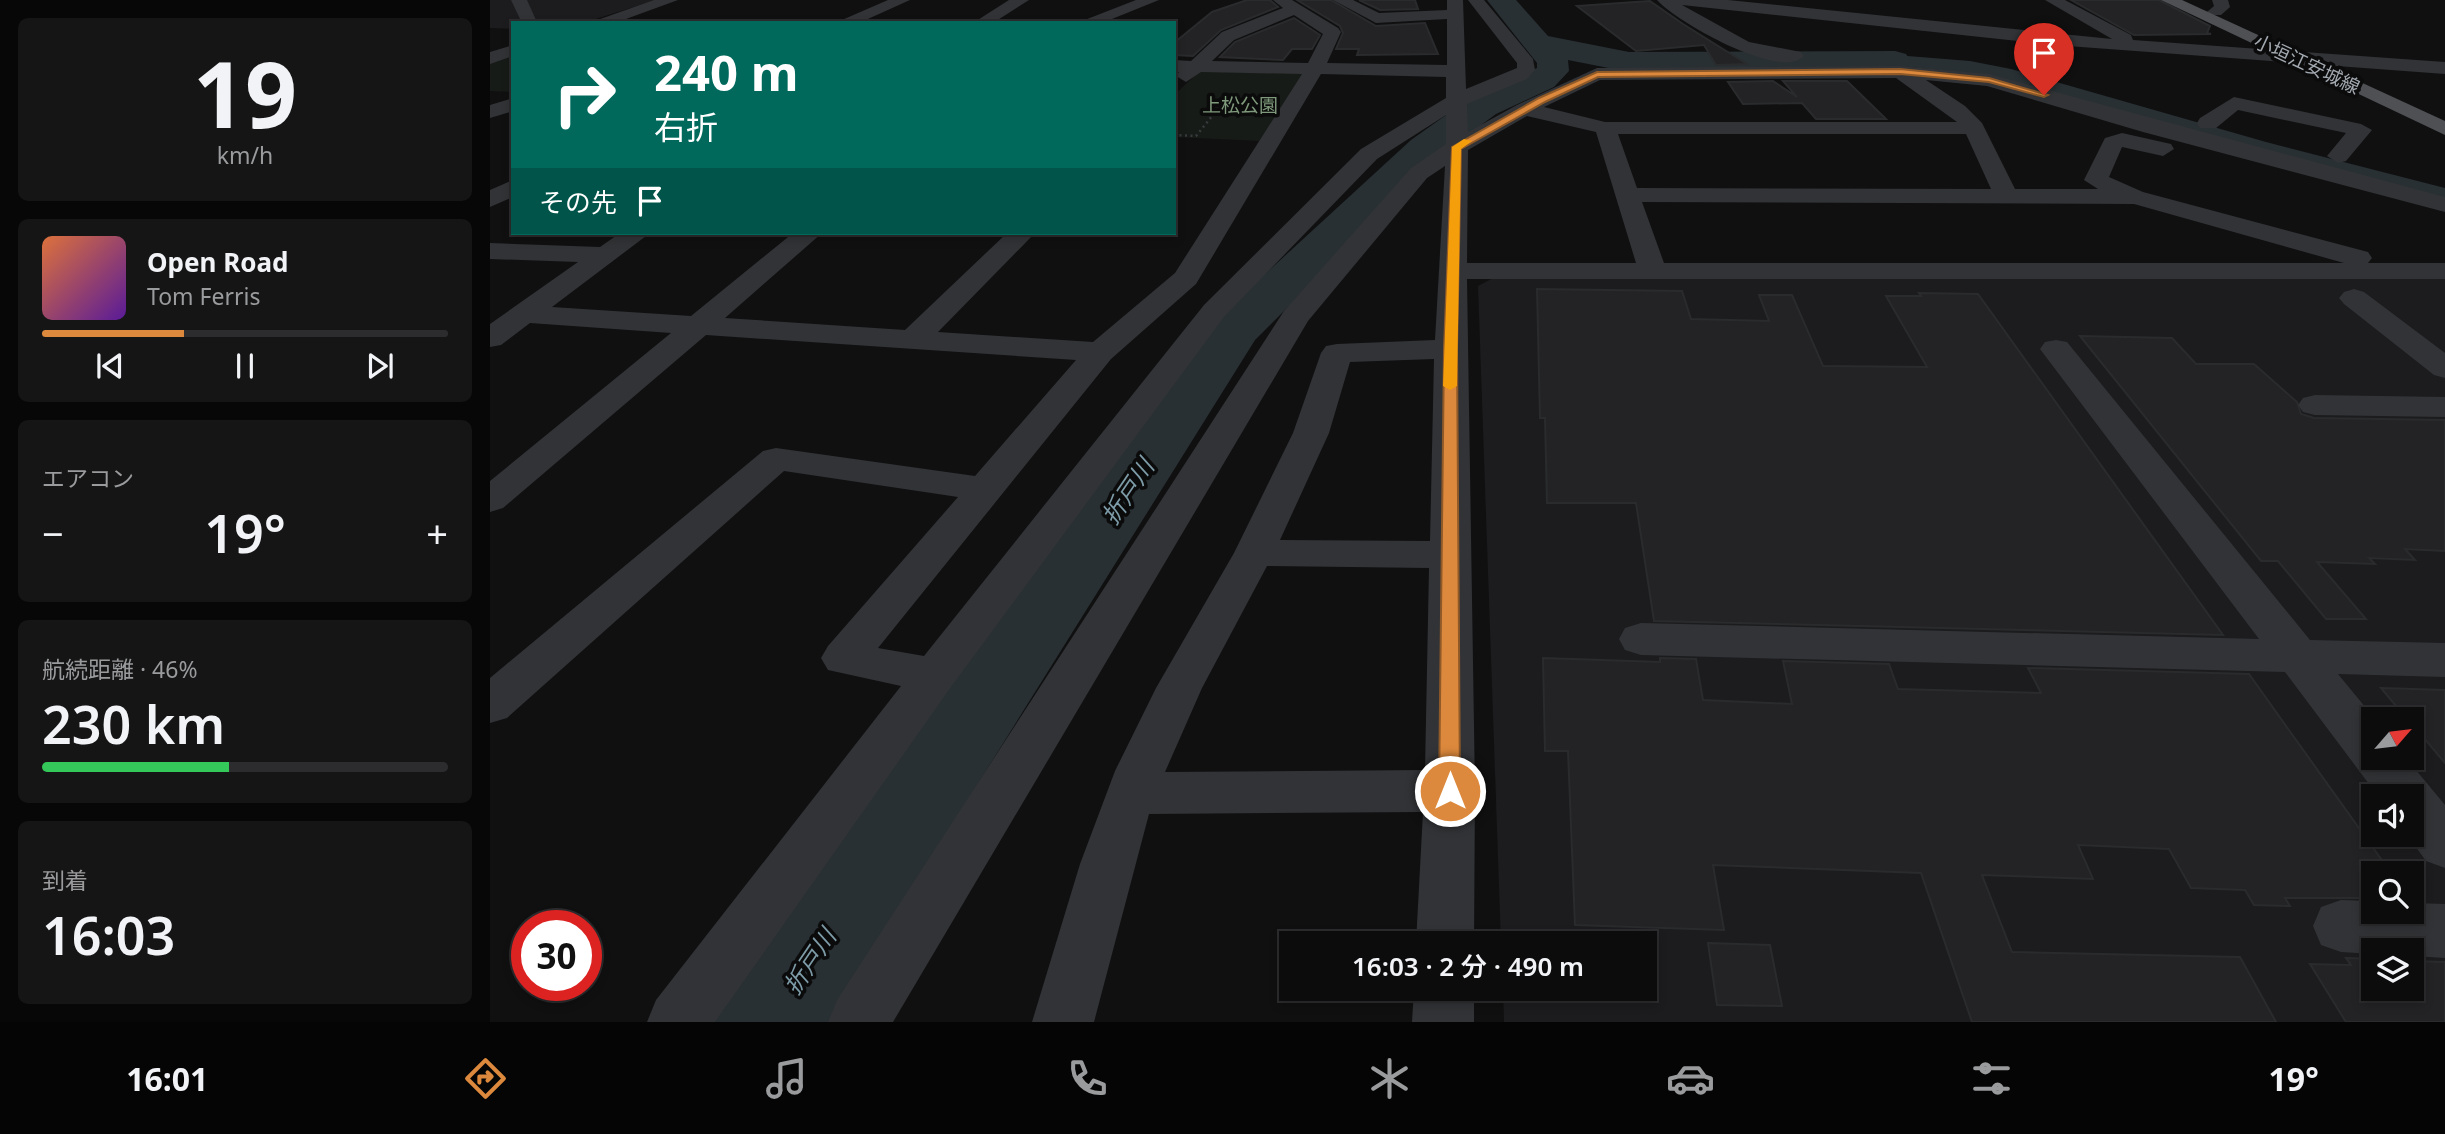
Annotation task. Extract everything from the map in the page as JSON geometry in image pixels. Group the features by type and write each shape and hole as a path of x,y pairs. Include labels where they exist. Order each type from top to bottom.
{"main road":[{"name":"小垣江安城線","path":"2169,0 2445,129"},
{"name":"小垣江安城線","path":"2188,0 2218,6 2314,57 2445,117"}],"street":[{"path":"519,0 528,20"},
{"path":"617,0 666,1"},
{"path":"849,21 902,0"},
{"path":"984,21 1021,0"},
{"path":"1341,0 1376,18 1456,7"},
{"path":"1422,0 1436,6 1456,7"},
{"path":"1176,66 1315,68 1455,86 1520,75 1526,69 1527,63 1475,0"},
{"path":"1665,0 1713,33 1771,56"},
{"path":"1683,0 1868,28 2445,68"},
{"path":"1868,28 1873,0"},
{"path":"2053,0 2136,46"},
{"path":"603,21 666,1"},
{"path":"1090,21 1157,1"},
{"path":"934,675 844,658 1100,352 1186,278 1315,68 1332,32 1288,5 1227,36 1176,85"},
{"path":"1445,931 1450,791 1450,349 1457,147 1456,7"},
{"path":"859,1022 1295,317 1419,173 1457,147 1524,109 1597,74 1647,65 1771,56 1873,54 1998,66 2361,162"},
{"path":"1874,54 1958,110 1974,128 2006,196"},
{"path":"1625,55 1647,65 1897,70 1957,75 2018,86 2308,170 2443,204"},
{"path":"678,1022 934,675 1214,311 1368,154 1455,86"},
{"path":"2208,123 2234,103 2361,130 2338,156"},
{"path":"490,112 511,105"},
{"path":"1524,109 1605,128 1974,128"},
{"path":"1605,128 1630,195 1653,272"},
{"path":"2308,170 2285,181 2122,140 2113,143 2096,180 2135,197 2404,271"},
{"path":"490,200 511,188"},
{"path":"1630,195 2135,197"},
{"path":"490,338 633,235"},
{"path":"490,500 807,235"},
{"path":"912,340 1020,235"},
{"path":"1700,246 1711,271"},
{"path":"490,251 606,255"},
{"path":"1454,271 2445,271"},
{"path":"2354,298 2445,368"},
{"path":"524,314 1100,352"},
{"path":"1063,1022 1114,839 1131,793 1206,638 1254,554 1311,433 1337,353 1450,349"},
{"path":"2056,349 2361,737"},
{"path":"2315,405 2445,407"},
{"path":"490,705 776,459 984,489"},
{"path":"1254,554 1450,555"},
{"path":"1641,639 2445,660"},
{"path":"2386,770 2398,784"},
{"path":"1131,793 1450,791"},
{"path":"2424,818 2445,845"},
{"path":"2341,926 2445,931"},
{"path":"1443,1022 1444,1001"}],"path":[{"path":"1176,135 1196,136 1227,99"}],"shaded area":[{"path":"490,0 656,0 589,21 511,21 511,29 490,28"},
{"path":"1495,277 2445,277 2445,1022 1504,1022 1503,1001 1657,1001 1657,931 1501,931 1478,286"}],"green space":[{"path":"511,56 511,92 490,91 490,61"},
{"name":"上松公園","path":"1297,71 1305,74 1262,141 1176,137 1176,93 1199,72"}],"building":[{"path":"1247,0 1270,0 1278,7 1221,30 1193,56 1176,55 1176,41 1212,12"},
{"path":"1297,0 1331,0 1376,26 1425,23 1438,54 1357,55 1359,49 1336,49 1343,33 1340,26"},
{"path":"1359,0 1415,0 1418,9 1380,10"},
{"path":"2071,0 2159,0 2210,26 2207,33 2211,34 2134,35"},
{"path":"1650,1 1747,64 1716,65 1704,45 1636,51 1577,6"},
{"path":"1294,18 1320,35 1312,49 1292,49 1283,60 1220,57 1235,42"},
{"path":"1773,81 1797,97 1783,81 1847,81 1886,119 1816,119 1802,103 1743,104 1728,82"},
{"path":"1537,289 1682,291 1691,319 1769,321 1759,295 1792,295 1823,366 1927,367 1886,296 1921,296 1919,293 1978,294 2223,635 1654,621 1636,503 1547,503 1545,418 1540,418"},
{"path":"2080,336 2172,338 2196,364 2254,364 2297,402 2301,414 2314,418 2445,420 2445,551 2405,549 2415,560 2369,558 2375,564 2317,562 2366,619 2326,619 2278,561 2261,561"},
{"path":"1543,658 1660,662 1660,658 1696,659 1703,700 1792,704 1783,661 1889,664 1898,689 2041,693 2028,668 2249,674 2361,831 2361,847 2372,847 2382,861 2361,861 2361,898 2285,898 2290,906 2254,905 2245,890 2191,888 2169,849 2078,845 2093,879 1982,875 2012,952 2240,957 2276,1022 1972,1022 1921,873 1713,865 1724,930 1575,925 1568,751 1545,751"},
{"path":"2381,688 2445,690 2445,763 2424,738 2424,707 2397,707"},
{"path":"1708,943 1770,945 1782,1006 1717,1005"},
{"path":"2346,958 2361,959 2361,1001 2424,1001 2424,961 2445,962 2445,1022 2346,1022 2310,964 2351,965"}],"waterway":[{"name":"折戸川","path":"768,1022 1234,331 1425,148 1483,106 1542,80 1553,71 1553,62 1501,0"},
{"path":"1538,43 1593,57 1629,62 1895,61"},
{"path":"1895,61 1970,67 2011,75 2258,147 2445,195"}],"slow traffic":[{"path":"1450,386 1457,147 1467,141"}],"route":[{"path":"1450,791 1450,349 1457,147 1560,90 1597,74 1900,72 1957,75 1989,80 2044,95"}]}
